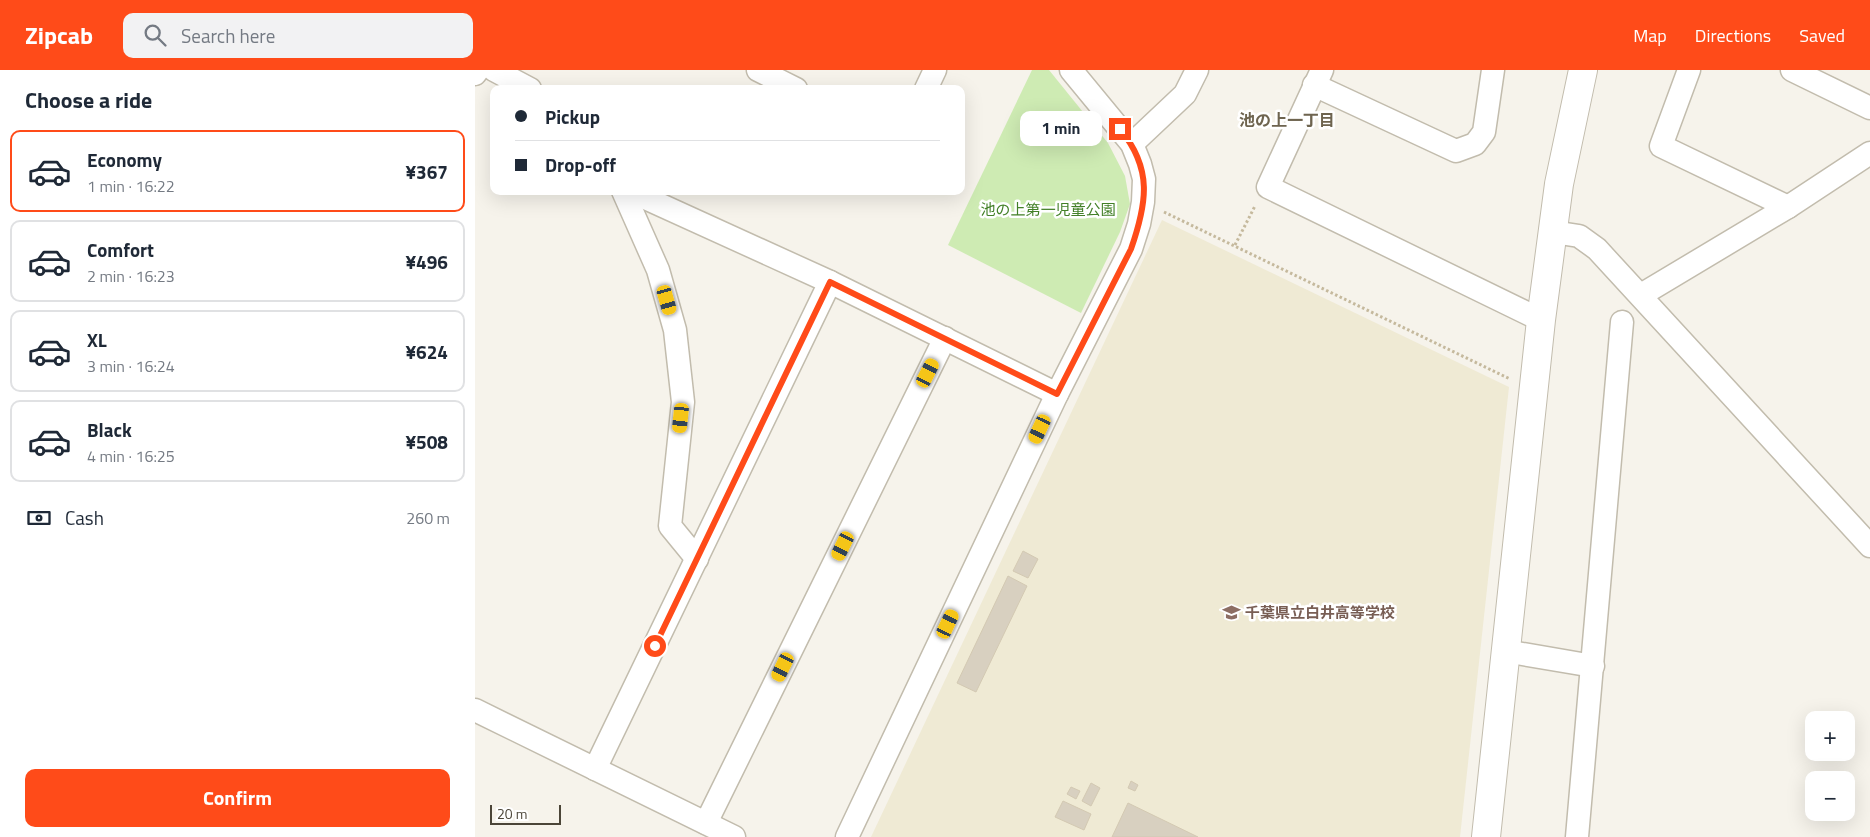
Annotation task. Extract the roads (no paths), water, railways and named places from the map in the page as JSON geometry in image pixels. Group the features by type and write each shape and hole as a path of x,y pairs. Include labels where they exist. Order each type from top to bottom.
{"street":[{"path":"475,74 477,70"},
{"path":"494,70 522,85"},
{"path":"758,70 788,85"},
{"path":"928,85 935,70"},
{"path":"847,837 1057,394 1131,249 1139,224 1143,202 1143,179 1132,144 1071,70"},
{"path":"1132,144 1185,94 1197,70"},
{"path":"1493,70 1484,132 1475,144 1456,151 1318,77 1268,187 1541,320"},
{"path":"1486,837 1541,320 1559,184 1583,70"},
{"path":"1689,70 1661,146 1788,207"},
{"path":"1793,70 1870,108"},
{"path":"1641,295 1788,207 1870,153"},
{"path":"625,195 658,270 675,330 683,402 670,526 697,559"},
{"path":"639,195 830,282 1057,394"},
{"path":"1553,232 1579,236 1597,249 1870,546"},
{"path":"595,769 830,282"},
{"path":"1577,837 1622,322"},
{"path":"706,823 945,338"},
{"path":"1505,651 1593,666"},
{"path":"475,710 735,837"}],"place":[{"name":"千葉県立白井高等学校","path":"1231,612"}],"district":[{"name":"池の上一丁目","path":"1287,120"}],"park label":[{"name":"池の上第一児童公園","path":"1048,209"}]}
